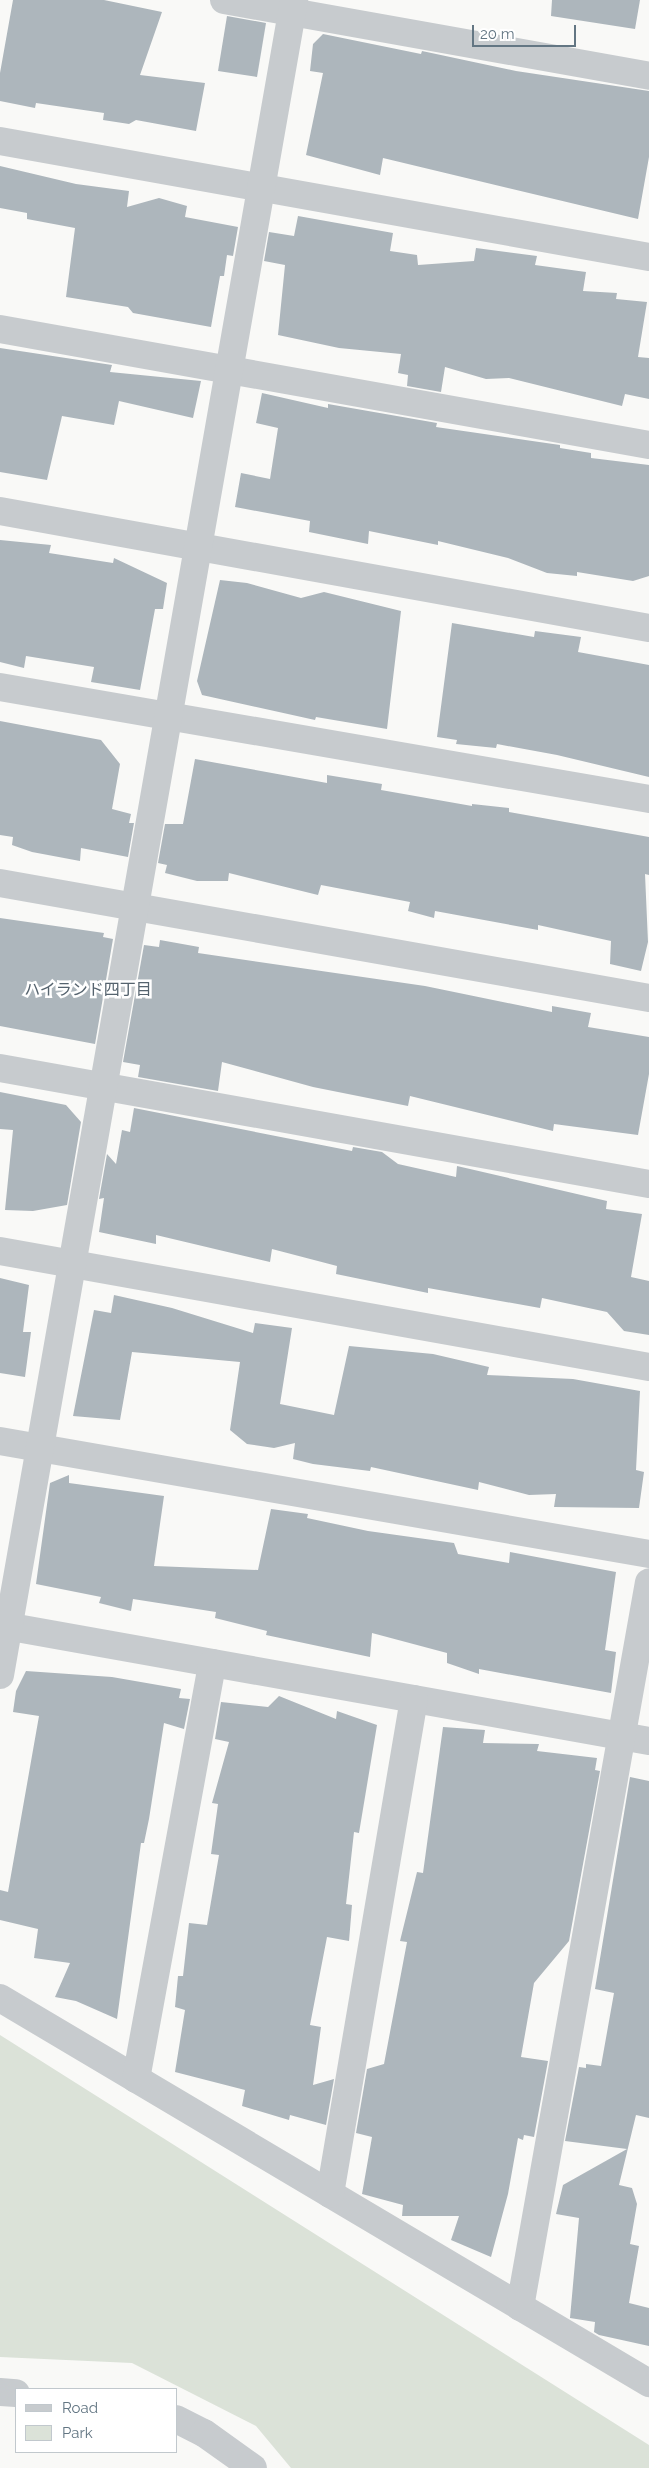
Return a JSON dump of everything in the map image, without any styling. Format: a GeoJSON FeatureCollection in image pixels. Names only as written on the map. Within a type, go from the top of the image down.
{"type":"FeatureCollection","features":[{"type":"Feature","properties":{"kind":"street"},"geometry":{"type":"LineString","coordinates":[[224,0],[293,6],[649,76]]}},
{"type":"Feature","properties":{"kind":"street"},"geometry":{"type":"LineString","coordinates":[[0,1675],[4,1626],[40,1448],[293,6]]}},
{"type":"Feature","properties":{"kind":"street"},"geometry":{"type":"LineString","coordinates":[[0,141],[649,257]]}},
{"type":"Feature","properties":{"kind":"street"},"geometry":{"type":"LineString","coordinates":[[0,329],[649,445]]}},
{"type":"Feature","properties":{"kind":"street"},"geometry":{"type":"LineString","coordinates":[[0,512],[649,628]]}},
{"type":"Feature","properties":{"kind":"street"},"geometry":{"type":"LineString","coordinates":[[0,687],[649,799]]}},
{"type":"Feature","properties":{"kind":"street"},"geometry":{"type":"LineString","coordinates":[[0,882],[649,998]]}},
{"type":"Feature","properties":{"kind":"street"},"geometry":{"type":"LineString","coordinates":[[0,1068],[649,1184]]}},
{"type":"Feature","properties":{"kind":"street"},"geometry":{"type":"LineString","coordinates":[[0,1251],[649,1367]]}},
{"type":"Feature","properties":{"kind":"street"},"geometry":{"type":"LineString","coordinates":[[0,1441],[649,1554]]}},
{"type":"Feature","properties":{"kind":"street"},"geometry":{"type":"LineString","coordinates":[[520,2308],[649,1582]]}},
{"type":"Feature","properties":{"kind":"street"},"geometry":{"type":"LineString","coordinates":[[4,1626],[649,1741]]}},
{"type":"Feature","properties":{"kind":"street"},"geometry":{"type":"LineString","coordinates":[[136,2078],[212,1663]]}},
{"type":"Feature","properties":{"kind":"street"},"geometry":{"type":"LineString","coordinates":[[330,2194],[414,1699]]}},
{"type":"Feature","properties":{"kind":"street"},"geometry":{"type":"LineString","coordinates":[[0,1998],[649,2383]]}},
{"type":"Feature","properties":{"kind":"street"},"geometry":{"type":"LineString","coordinates":[[0,2392],[15,2393]]}},
{"type":"Feature","properties":{"kind":"street"},"geometry":{"type":"LineString","coordinates":[[178,2420],[204,2433],[253,2468]]}},
{"type":"Feature","properties":{"kind":"green space"},"geometry":{"type":"Polygon","coordinates":[[[0,2035],[649,2445],[649,2468],[291,2468],[256,2426],[132,2363],[0,2357],[0,2035]]]}},
{"type":"Feature","properties":{"kind":"building"},"geometry":{"type":"Polygon","coordinates":[[[13,0],[104,0],[162,12],[140,75],[205,83],[196,131],[136,120],[129,124],[103,120],[104,113],[36,103],[35,108],[0,101],[0,73],[13,0]]]}},
{"type":"Feature","properties":{"kind":"building"},"geometry":{"type":"Polygon","coordinates":[[[552,0],[640,0],[635,29],[551,16],[552,0]]]}},
{"type":"Feature","properties":{"kind":"building"},"geometry":{"type":"Polygon","coordinates":[[[227,16],[266,23],[257,77],[218,71],[227,16]]]}},
{"type":"Feature","properties":{"kind":"building"},"geometry":{"type":"Polygon","coordinates":[[[323,34],[421,54],[422,51],[516,71],[649,91],[649,157],[638,219],[383,158],[380,175],[306,155],[323,73],[310,71],[313,44],[323,34]]]}},
{"type":"Feature","properties":{"kind":"building"},"geometry":{"type":"Polygon","coordinates":[[[0,166],[76,184],[129,191],[127,207],[159,198],[187,206],[185,217],[238,227],[233,256],[227,255],[224,276],[220,276],[211,327],[133,313],[128,307],[66,297],[75,228],[27,219],[27,213],[0,208],[0,166]]]}},
{"type":"Feature","properties":{"kind":"building"},"geometry":{"type":"Polygon","coordinates":[[[298,216],[393,233],[390,251],[417,255],[418,265],[474,261],[476,248],[537,256],[535,265],[586,272],[583,291],[617,293],[616,299],[647,302],[638,357],[649,358],[649,399],[625,394],[622,406],[509,378],[486,379],[445,367],[441,392],[407,386],[408,375],[398,373],[401,354],[339,348],[278,335],[285,265],[264,261],[269,232],[294,236],[298,216]]]}},
{"type":"Feature","properties":{"kind":"building"},"geometry":{"type":"Polygon","coordinates":[[[0,348],[112,365],[110,372],[201,381],[193,418],[119,401],[114,425],[62,416],[47,480],[0,472],[0,348]]]}},
{"type":"Feature","properties":{"kind":"building"},"geometry":{"type":"Polygon","coordinates":[[[262,393],[328,408],[328,404],[437,423],[436,427],[560,445],[560,448],[591,453],[591,458],[649,465],[649,576],[633,581],[577,572],[577,576],[547,573],[508,558],[438,541],[438,545],[369,531],[368,544],[309,532],[310,521],[235,507],[241,473],[270,479],[278,428],[256,423],[262,393]]]}},
{"type":"Feature","properties":{"kind":"building"},"geometry":{"type":"Polygon","coordinates":[[[0,540],[51,545],[49,553],[113,563],[114,558],[167,583],[163,609],[155,609],[140,690],[91,682],[94,667],[26,656],[24,668],[0,662],[0,540]]]}},
{"type":"Feature","properties":{"kind":"building"},"geometry":{"type":"Polygon","coordinates":[[[220,580],[247,583],[301,598],[324,592],[401,611],[387,729],[316,717],[315,720],[202,695],[197,681],[220,580]]]}},
{"type":"Feature","properties":{"kind":"building"},"geometry":{"type":"Polygon","coordinates":[[[452,623],[534,637],[535,631],[581,637],[578,652],[649,665],[649,777],[557,755],[497,744],[496,748],[456,744],[457,740],[437,737],[452,623]]]}},
{"type":"Feature","properties":{"kind":"building"},"geometry":{"type":"Polygon","coordinates":[[[0,721],[101,740],[120,764],[112,809],[131,814],[129,823],[134,823],[128,857],[81,848],[80,861],[32,852],[12,845],[13,837],[0,835],[0,721]]]}},
{"type":"Feature","properties":{"kind":"building"},"geometry":{"type":"Polygon","coordinates":[[[195,759],[327,783],[327,775],[382,784],[381,790],[472,806],[472,804],[509,808],[509,812],[649,837],[649,875],[645,874],[648,942],[641,971],[610,964],[611,941],[538,925],[538,930],[435,911],[434,918],[408,911],[410,902],[321,885],[318,895],[229,873],[228,881],[197,881],[165,873],[167,865],[158,863],[165,824],[183,824],[195,759]]]}},
{"type":"Feature","properties":{"kind":"building"},"geometry":{"type":"Polygon","coordinates":[[[0,918],[104,933],[103,937],[113,939],[95,1044],[0,1026],[0,918]]]}},
{"type":"Feature","properties":{"kind":"building"},"geometry":{"type":"Polygon","coordinates":[[[160,940],[199,947],[198,953],[425,986],[552,1012],[552,1006],[591,1013],[588,1027],[649,1037],[649,1074],[638,1135],[554,1124],[553,1131],[410,1096],[408,1106],[313,1087],[222,1062],[218,1091],[138,1077],[140,1065],[123,1062],[144,945],[159,947],[160,940]]]}},
{"type":"Feature","properties":{"kind":"building"},"geometry":{"type":"Polygon","coordinates":[[[0,1092],[66,1105],[81,1122],[67,1205],[33,1211],[5,1210],[13,1130],[0,1129],[0,1092]]]}},
{"type":"Feature","properties":{"kind":"building"},"geometry":{"type":"Polygon","coordinates":[[[134,1108],[352,1151],[353,1147],[382,1152],[398,1164],[456,1177],[457,1166],[607,1201],[606,1209],[642,1214],[631,1277],[649,1281],[649,1335],[624,1331],[607,1312],[542,1298],[540,1308],[428,1288],[428,1293],[336,1274],[337,1266],[272,1249],[270,1262],[156,1235],[156,1244],[99,1232],[104,1198],[99,1199],[107,1154],[116,1164],[122,1130],[130,1132],[134,1108]]]}},
{"type":"Feature","properties":{"kind":"building"},"geometry":{"type":"Polygon","coordinates":[[[0,1278],[29,1285],[23,1332],[31,1332],[25,1377],[0,1373],[0,1278]]]}},
{"type":"Feature","properties":{"kind":"building"},"geometry":{"type":"Polygon","coordinates":[[[114,1295],[172,1308],[253,1333],[255,1323],[292,1328],[280,1404],[334,1415],[349,1346],[433,1354],[489,1367],[487,1375],[573,1379],[640,1391],[636,1470],[644,1472],[639,1508],[554,1507],[556,1494],[529,1495],[479,1482],[478,1490],[371,1467],[370,1471],[313,1464],[293,1459],[295,1443],[274,1448],[247,1444],[230,1430],[240,1362],[132,1352],[120,1420],[73,1416],[94,1310],[111,1313],[114,1295]]]}},
{"type":"Feature","properties":{"kind":"building"},"geometry":{"type":"Polygon","coordinates":[[[69,1475],[69,1483],[164,1496],[154,1566],[258,1570],[271,1509],[308,1514],[307,1518],[368,1531],[454,1543],[458,1554],[509,1563],[510,1552],[616,1572],[605,1650],[616,1652],[611,1693],[479,1669],[479,1674],[447,1663],[447,1653],[372,1633],[370,1657],[266,1635],[267,1631],[215,1618],[216,1612],[133,1599],[131,1611],[99,1603],[101,1597],[36,1584],[50,1483],[69,1475]]]}},
{"type":"Feature","properties":{"kind":"building"},"geometry":{"type":"Polygon","coordinates":[[[26,1671],[112,1677],[181,1689],[179,1698],[190,1699],[184,1729],[164,1723],[149,1819],[144,1843],[141,1843],[117,2019],[76,2001],[55,1997],[70,1963],[34,1958],[38,1929],[0,1920],[0,1890],[8,1892],[39,1716],[13,1712],[16,1691],[26,1671]]]}},
{"type":"Feature","properties":{"kind":"building"},"geometry":{"type":"Polygon","coordinates":[[[279,1696],[336,1719],[337,1711],[377,1725],[359,1833],[354,1832],[346,1904],[352,1905],[349,1941],[327,1937],[310,2025],[321,2027],[313,2085],[334,2079],[326,2125],[290,2115],[289,2120],[242,2106],[245,2090],[175,2072],[185,2010],[175,2007],[178,1976],[183,1976],[189,1923],[207,1925],[219,1855],[211,1854],[218,1804],[212,1803],[229,1742],[215,1739],[221,1702],[268,1707],[279,1696]]]}},
{"type":"Feature","properties":{"kind":"building"},"geometry":{"type":"Polygon","coordinates":[[[443,1727],[485,1730],[483,1743],[539,1744],[537,1751],[597,1758],[595,1770],[600,1771],[569,1941],[534,1983],[521,2057],[548,2061],[534,2137],[524,2135],[523,2140],[518,2138],[508,2194],[491,2257],[451,2240],[459,2216],[402,2216],[403,2205],[362,2194],[372,2137],[356,2133],[367,2069],[384,2064],[407,1942],[400,1941],[417,1872],[423,1873],[443,1727]]]}},
{"type":"Feature","properties":{"kind":"building"},"geometry":{"type":"Polygon","coordinates":[[[630,1777],[649,1781],[649,2118],[636,2115],[619,2185],[632,2188],[637,2204],[630,2244],[639,2246],[629,2303],[649,2308],[649,2346],[599,2335],[594,2332],[595,2322],[570,2318],[579,2218],[556,2214],[563,2185],[627,2149],[565,2141],[579,2067],[586,2068],[586,2064],[601,2066],[614,1993],[595,1989],[630,1777]]]}},
{"type":"Feature","properties":{"kind":"district","name":"ハイランド四丁目"},"geometry":{"type":"Point","coordinates":[88,990]}}]}
